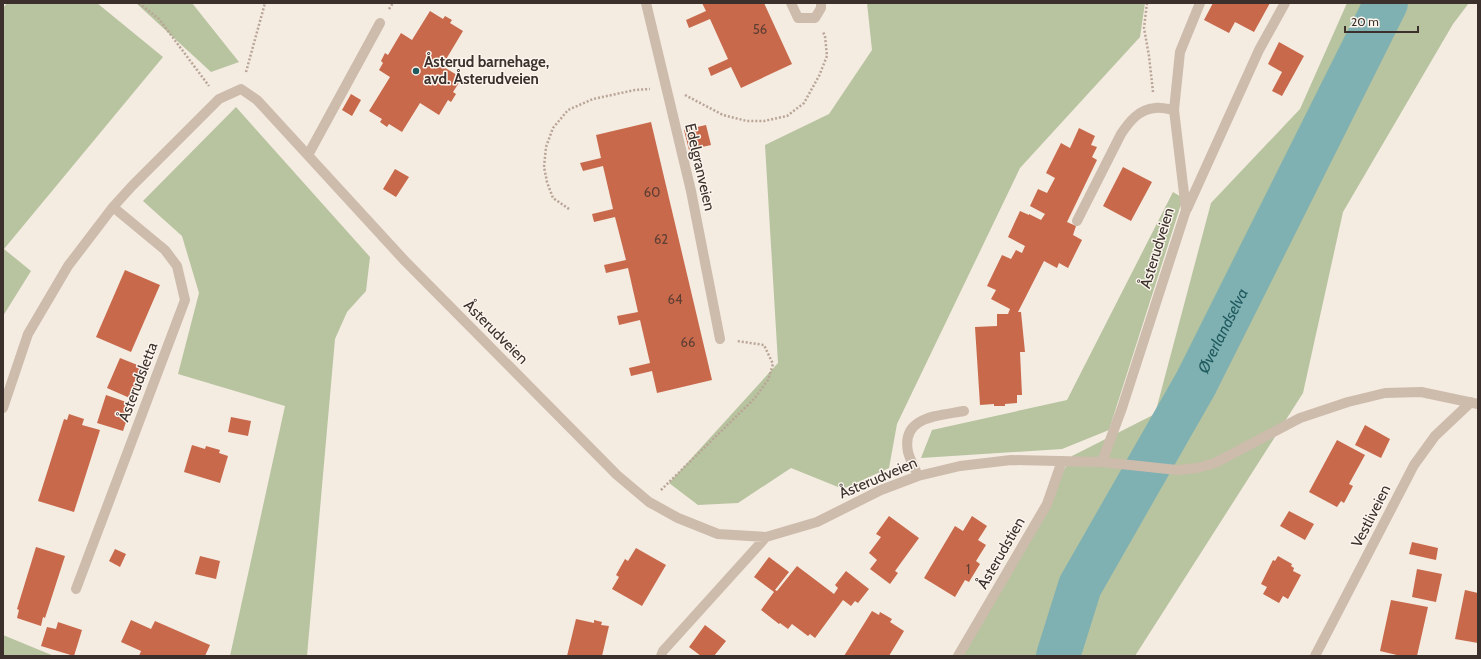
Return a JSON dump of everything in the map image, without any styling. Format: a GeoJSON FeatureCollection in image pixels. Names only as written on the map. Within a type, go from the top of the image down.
{"type":"FeatureCollection","features":[{"type":"Feature","properties":{"kind":"street","name":"Edelgranveien"},"geometry":{"type":"LineString","coordinates":[[646,3],[691,191],[720,339]]}},
{"type":"Feature","properties":{"kind":"street"},"geometry":{"type":"LineString","coordinates":[[791,3],[798,18],[814,18],[821,8],[821,3]]}},
{"type":"Feature","properties":{"kind":"street","name":"Åsterudveien"},"geometry":{"type":"LineString","coordinates":[[1102,462],[1122,408],[1186,210],[1174,110],[1180,52],[1200,3]]}},
{"type":"Feature","properties":{"kind":"street"},"geometry":{"type":"LineString","coordinates":[[1186,210],[1259,50],[1285,3]]}},
{"type":"Feature","properties":{"kind":"street"},"geometry":{"type":"LineString","coordinates":[[308,155],[380,23]]}},
{"type":"Feature","properties":{"kind":"street"},"geometry":{"type":"LineString","coordinates":[[3,408],[28,334],[68,266],[113,207],[132,186],[219,99],[241,89]]}},
{"type":"Feature","properties":{"kind":"street","name":"Åsterudveien"},"geometry":{"type":"LineString","coordinates":[[241,89],[258,100],[405,261],[617,475],[649,502],[678,518],[718,534],[766,537],[817,522],[881,490],[918,476],[960,466],[1011,460],[1102,462],[1177,470],[1198,468],[1215,463],[1300,418],[1348,402],[1384,393],[1421,392],[1474,403]]}},
{"type":"Feature","properties":{"kind":"street"},"geometry":{"type":"LineString","coordinates":[[1077,221],[1129,121],[1144,110],[1155,108],[1174,110]]}},
{"type":"Feature","properties":{"kind":"street","name":"Åsterudsletta"},"geometry":{"type":"LineString","coordinates":[[76,589],[185,300],[177,266],[166,250],[113,207]]}},
{"type":"Feature","properties":{"kind":"street","name":"Vestliveien"},"geometry":{"type":"LineString","coordinates":[[1314,656],[1414,465],[1435,436],[1474,403]]}},
{"type":"Feature","properties":{"kind":"street"},"geometry":{"type":"LineString","coordinates":[[918,476],[908,454],[907,439],[911,430],[919,421],[964,411]]}},
{"type":"Feature","properties":{"kind":"street","name":"Åsterudstien"},"geometry":{"type":"LineString","coordinates":[[958,656],[1047,504],[1062,461]]}},
{"type":"Feature","properties":{"kind":"street"},"geometry":{"type":"LineString","coordinates":[[661,656],[766,537]]}},
{"type":"Feature","properties":{"kind":"path"},"geometry":{"type":"LineString","coordinates":[[138,3],[159,19],[219,99]]}},
{"type":"Feature","properties":{"kind":"path"},"geometry":{"type":"LineString","coordinates":[[241,89],[265,3]]}},
{"type":"Feature","properties":{"kind":"path"},"geometry":{"type":"LineString","coordinates":[[1147,3],[1144,28],[1155,108]]}},
{"type":"Feature","properties":{"kind":"path"},"geometry":{"type":"LineString","coordinates":[[649,502],[754,399],[768,380],[773,364],[764,345],[720,339]]}},
{"type":"Feature","properties":{"kind":"green space"},"geometry":{"type":"Polygon","coordinates":[[[7,3],[97,3],[163,57],[4,249],[31,271],[3,316],[3,8],[7,3]]]}},
{"type":"Feature","properties":{"kind":"green space"},"geometry":{"type":"Polygon","coordinates":[[[136,3],[192,3],[239,62],[211,72],[136,3]]]}},
{"type":"Feature","properties":{"kind":"green space"},"geometry":{"type":"Polygon","coordinates":[[[867,3],[1145,3],[1140,37],[1020,168],[897,424],[889,468],[843,489],[791,468],[738,503],[698,505],[669,483],[778,363],[765,145],[829,114],[872,50],[867,3]]]}},
{"type":"Feature","properties":{"kind":"green space"},"geometry":{"type":"Polygon","coordinates":[[[1347,3],[1469,3],[1453,24],[1343,212],[1303,393],[1135,656],[956,656],[1072,456],[1155,414],[1211,203],[1300,109],[1347,3]]]}},
{"type":"Feature","properties":{"kind":"green space"},"geometry":{"type":"Polygon","coordinates":[[[236,107],[370,257],[366,291],[347,312],[335,339],[307,656],[230,656],[285,406],[178,374],[199,293],[182,236],[143,201],[236,107]]]}},
{"type":"Feature","properties":{"kind":"green space"},"geometry":{"type":"Polygon","coordinates":[[[1173,192],[1183,198],[1109,430],[1062,449],[921,458],[932,430],[1067,400],[1173,192]]]}},
{"type":"Feature","properties":{"kind":"green space"},"geometry":{"type":"Polygon","coordinates":[[[3,635],[54,656],[3,656],[3,635]]]}},
{"type":"Feature","properties":{"kind":"building"},"geometry":{"type":"Polygon","coordinates":[[[702,3],[764,3],[792,64],[741,88],[731,67],[711,76],[708,68],[728,59],[710,19],[689,28],[686,20],[706,11],[702,3]]]}},
{"type":"Feature","properties":{"kind":"building"},"geometry":{"type":"Polygon","coordinates":[[[1213,3],[1270,3],[1254,32],[1235,22],[1229,33],[1204,20],[1213,3]]]}},
{"type":"Feature","properties":{"kind":"building"},"geometry":{"type":"Polygon","coordinates":[[[430,11],[443,19],[445,16],[452,20],[450,23],[463,31],[442,66],[462,78],[453,92],[456,94],[451,102],[448,100],[439,115],[420,103],[402,132],[389,124],[387,127],[380,122],[382,119],[369,111],[390,77],[379,70],[383,63],[381,61],[385,53],[388,55],[401,33],[412,40],[430,11]]]}},
{"type":"Feature","properties":{"kind":"building"},"geometry":{"type":"Polygon","coordinates":[[[1279,42],[1304,56],[1282,96],[1272,91],[1282,72],[1268,64],[1279,42]]]}},
{"type":"Feature","properties":{"kind":"building"},"geometry":{"type":"Polygon","coordinates":[[[351,94],[361,100],[352,116],[342,110],[351,94]]]}},
{"type":"Feature","properties":{"kind":"building"},"geometry":{"type":"Polygon","coordinates":[[[651,122],[712,380],[657,393],[652,371],[631,376],[629,368],[650,363],[640,320],[619,325],[617,316],[638,312],[628,268],[606,273],[604,265],[626,260],[615,217],[594,222],[592,214],[613,209],[603,166],[583,171],[580,163],[601,158],[596,135],[651,122]]]}},
{"type":"Feature","properties":{"kind":"building"},"geometry":{"type":"Polygon","coordinates":[[[706,125],[711,145],[689,150],[684,130],[706,125]]]}},
{"type":"Feature","properties":{"kind":"building"},"geometry":{"type":"Polygon","coordinates":[[[1079,128],[1095,136],[1091,145],[1097,147],[1092,157],[1097,160],[1067,222],[1076,226],[1073,235],[1082,240],[1068,268],[1059,263],[1057,268],[1044,261],[1018,312],[1021,312],[1025,352],[1020,352],[1022,395],[1017,395],[1017,403],[1005,404],[1005,406],[994,406],[994,404],[980,405],[975,327],[997,326],[997,314],[1008,314],[1010,309],[991,299],[996,290],[987,286],[1002,255],[1011,259],[1016,250],[1022,253],[1025,246],[1008,237],[1020,211],[1041,220],[1045,214],[1030,206],[1038,189],[1047,193],[1055,178],[1046,173],[1061,143],[1070,148],[1079,128]]]}},
{"type":"Feature","properties":{"kind":"building"},"geometry":{"type":"Polygon","coordinates":[[[1123,167],[1152,182],[1131,221],[1103,206],[1123,167]]]}},
{"type":"Feature","properties":{"kind":"building"},"geometry":{"type":"Polygon","coordinates":[[[395,169],[409,177],[396,197],[383,189],[395,169]]]}},
{"type":"Feature","properties":{"kind":"building"},"geometry":{"type":"Polygon","coordinates":[[[125,270],[160,285],[131,352],[96,337],[125,270]]]}},
{"type":"Feature","properties":{"kind":"building"},"geometry":{"type":"Polygon","coordinates":[[[120,358],[145,368],[132,399],[107,388],[120,358]]]}},
{"type":"Feature","properties":{"kind":"building"},"geometry":{"type":"Polygon","coordinates":[[[106,395],[132,404],[123,431],[97,423],[106,395]]]}},
{"type":"Feature","properties":{"kind":"building"},"geometry":{"type":"Polygon","coordinates":[[[69,414],[84,419],[82,425],[100,430],[74,512],[38,501],[64,419],[67,420],[69,414]]]}},
{"type":"Feature","properties":{"kind":"building"},"geometry":{"type":"Polygon","coordinates":[[[231,417],[251,421],[248,436],[228,432],[231,417]]]}},
{"type":"Feature","properties":{"kind":"building"},"geometry":{"type":"Polygon","coordinates":[[[1365,425],[1390,439],[1381,458],[1355,445],[1365,425]]]}},
{"type":"Feature","properties":{"kind":"building"},"geometry":{"type":"Polygon","coordinates":[[[1337,440],[1365,455],[1349,484],[1353,486],[1344,503],[1341,501],[1337,507],[1309,492],[1337,440]]]}},
{"type":"Feature","properties":{"kind":"building"},"geometry":{"type":"Polygon","coordinates":[[[192,445],[205,449],[206,446],[220,450],[219,453],[228,456],[220,483],[184,472],[192,445]]]}},
{"type":"Feature","properties":{"kind":"building"},"geometry":{"type":"Polygon","coordinates":[[[1289,511],[1314,524],[1305,540],[1280,526],[1289,511]]]}},
{"type":"Feature","properties":{"kind":"building"},"geometry":{"type":"Polygon","coordinates":[[[889,516],[919,538],[895,571],[898,573],[890,584],[870,569],[877,560],[869,553],[881,537],[876,534],[889,516]]]}},
{"type":"Feature","properties":{"kind":"building"},"geometry":{"type":"Polygon","coordinates":[[[972,516],[987,526],[978,540],[986,545],[976,561],[980,564],[969,582],[965,580],[955,597],[924,578],[955,526],[963,531],[972,516]]]}},
{"type":"Feature","properties":{"kind":"building"},"geometry":{"type":"Polygon","coordinates":[[[1412,542],[1438,548],[1436,560],[1409,554],[1412,542]]]}},
{"type":"Feature","properties":{"kind":"building"},"geometry":{"type":"Polygon","coordinates":[[[36,547],[65,556],[41,626],[17,618],[19,610],[17,609],[36,547]]]}},
{"type":"Feature","properties":{"kind":"building"},"geometry":{"type":"Polygon","coordinates":[[[636,548],[666,565],[642,606],[612,589],[619,577],[616,575],[625,559],[628,561],[636,548]]]}},
{"type":"Feature","properties":{"kind":"building"},"geometry":{"type":"Polygon","coordinates":[[[115,549],[126,554],[120,567],[109,561],[115,549]]]}},
{"type":"Feature","properties":{"kind":"building"},"geometry":{"type":"Polygon","coordinates":[[[200,556],[220,561],[216,579],[195,574],[200,556]]]}},
{"type":"Feature","properties":{"kind":"building"},"geometry":{"type":"Polygon","coordinates":[[[1278,556],[1292,564],[1291,566],[1294,568],[1293,571],[1301,575],[1288,599],[1283,596],[1279,603],[1263,594],[1267,587],[1261,584],[1273,560],[1275,561],[1278,556]]]}},
{"type":"Feature","properties":{"kind":"building"},"geometry":{"type":"Polygon","coordinates":[[[769,557],[789,572],[775,590],[777,591],[797,566],[834,594],[838,588],[835,585],[846,571],[869,589],[858,603],[855,601],[851,606],[843,600],[815,638],[810,634],[808,636],[792,624],[788,629],[761,610],[774,592],[754,577],[769,557]]]}},
{"type":"Feature","properties":{"kind":"building"},"geometry":{"type":"Polygon","coordinates":[[[1417,569],[1442,574],[1436,602],[1412,597],[1417,569]]]}},
{"type":"Feature","properties":{"kind":"building"},"geometry":{"type":"Polygon","coordinates":[[[1465,590],[1478,593],[1478,643],[1455,639],[1465,590]]]}},
{"type":"Feature","properties":{"kind":"building"},"geometry":{"type":"Polygon","coordinates":[[[1391,600],[1428,607],[1417,656],[1401,656],[1380,651],[1391,600]]]}},
{"type":"Feature","properties":{"kind":"building"},"geometry":{"type":"Polygon","coordinates":[[[872,611],[879,615],[880,612],[892,619],[890,622],[904,631],[889,656],[844,656],[872,611]]]}},
{"type":"Feature","properties":{"kind":"building"},"geometry":{"type":"Polygon","coordinates":[[[576,619],[594,623],[594,620],[602,622],[601,625],[609,626],[602,656],[567,656],[576,619]]]}},
{"type":"Feature","properties":{"kind":"building"},"geometry":{"type":"Polygon","coordinates":[[[131,620],[151,629],[155,621],[210,645],[205,656],[139,656],[141,651],[121,642],[131,620]]]}},
{"type":"Feature","properties":{"kind":"building"},"geometry":{"type":"Polygon","coordinates":[[[58,622],[82,630],[74,656],[41,646],[47,627],[56,629],[58,622]]]}},
{"type":"Feature","properties":{"kind":"building"},"geometry":{"type":"Polygon","coordinates":[[[705,625],[726,641],[714,656],[701,656],[689,647],[705,625]]]}},
{"type":"Feature","properties":{"kind":"waterway","name":"Øverlandselva"},"geometry":{"type":"LineString","coordinates":[[1058,656],[1080,586],[1196,383],[1386,3]]}},
{"type":"Feature","properties":{"kind":"place","name":"Åsterud barnehage, avd. Åsterudveien"},"geometry":{"type":"Point","coordinates":[416,71]}}]}
